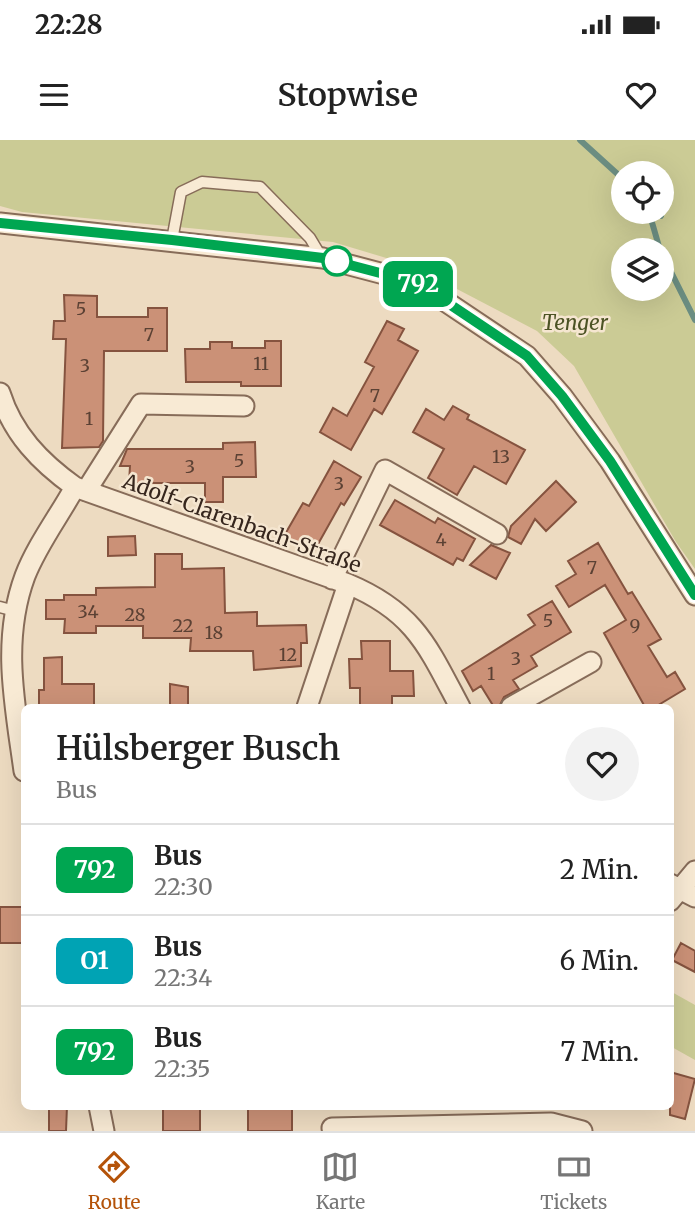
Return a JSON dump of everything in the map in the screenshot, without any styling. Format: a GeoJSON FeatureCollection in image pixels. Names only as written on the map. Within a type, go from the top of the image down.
{"type":"FeatureCollection","features":[{"type":"Feature","properties":{"kind":"street"},"geometry":{"type":"LineString","coordinates":[[0,223],[323,258],[418,283],[527,356],[562,396],[610,461],[695,595]]}},
{"type":"Feature","properties":{"kind":"street","name":"Adolf-Clarenbach-Straße"},"geometry":{"type":"LineString","coordinates":[[0,393],[8,416],[23,439],[48,467],[80,489],[340,581],[376,596],[396,609],[423,639],[458,704]]}},
{"type":"Feature","properties":{"kind":"street"},"geometry":{"type":"LineString","coordinates":[[21,749],[10,667],[7,609],[80,489],[141,404],[244,406]]}},
{"type":"Feature","properties":{"kind":"street"},"geometry":{"type":"LineString","coordinates":[[308,704],[340,581],[385,470],[496,534]]}},
{"type":"Feature","properties":{"kind":"street"},"geometry":{"type":"LineString","coordinates":[[516,704],[591,662]]}},
{"type":"Feature","properties":{"kind":"street"},"geometry":{"type":"LineString","coordinates":[[679,893],[695,871]]}},
{"type":"Feature","properties":{"kind":"street"},"geometry":{"type":"LineString","coordinates":[[100,1110],[104,1131]]}},
{"type":"Feature","properties":{"kind":"street"},"geometry":{"type":"LineString","coordinates":[[332,1128],[553,1120],[582,1131]]}},
{"type":"Feature","properties":{"kind":"lane"},"geometry":{"type":"LineString","coordinates":[[172,240],[181,192],[202,181],[260,187],[310,238],[323,258]]}},
{"type":"Feature","properties":{"kind":"green space","name":"Tenger"},"geometry":{"type":"Polygon","coordinates":[[[0,140],[695,140],[695,569],[676,542],[574,366],[537,331],[413,266],[333,242],[22,212],[0,206],[0,140]]]}},
{"type":"Feature","properties":{"kind":"green space"},"geometry":{"type":"Polygon","coordinates":[[[674,993],[695,1005],[695,1060],[674,1048],[674,993]]]}},
{"type":"Feature","properties":{"kind":"building"},"geometry":{"type":"Polygon","coordinates":[[[64,295],[97,296],[97,317],[148,317],[148,308],[167,308],[167,351],[104,351],[103,441],[99,447],[62,448],[66,339],[53,339],[54,321],[65,321],[64,295]]]}},
{"type":"Feature","properties":{"kind":"building"},"geometry":{"type":"Polygon","coordinates":[[[387,321],[404,329],[398,340],[418,351],[382,414],[374,409],[351,450],[320,432],[333,408],[347,416],[374,367],[365,362],[387,321]]]}},
{"type":"Feature","properties":{"kind":"building"},"geometry":{"type":"Polygon","coordinates":[[[265,341],[281,341],[281,386],[241,386],[241,382],[186,382],[185,349],[210,349],[210,342],[232,342],[232,348],[265,348],[265,341]]]}},
{"type":"Feature","properties":{"kind":"building"},"geometry":{"type":"Polygon","coordinates":[[[453,406],[469,415],[467,419],[525,450],[506,484],[474,466],[457,495],[428,478],[444,449],[413,432],[426,409],[444,420],[453,406]]]}},
{"type":"Feature","properties":{"kind":"building"},"geometry":{"type":"Polygon","coordinates":[[[255,442],[256,477],[223,477],[223,502],[205,502],[205,483],[129,483],[130,466],[120,466],[127,449],[223,449],[223,443],[255,442]]]}},
{"type":"Feature","properties":{"kind":"building"},"geometry":{"type":"Polygon","coordinates":[[[334,461],[361,477],[344,505],[341,503],[313,553],[284,536],[303,503],[309,506],[334,461]]]}},
{"type":"Feature","properties":{"kind":"building"},"geometry":{"type":"Polygon","coordinates":[[[556,481],[576,502],[546,531],[535,519],[521,544],[508,537],[511,526],[556,481]]]}},
{"type":"Feature","properties":{"kind":"building"},"geometry":{"type":"Polygon","coordinates":[[[395,500],[435,523],[438,518],[475,539],[463,561],[457,558],[453,565],[380,525],[395,500]]]}},
{"type":"Feature","properties":{"kind":"building"},"geometry":{"type":"Polygon","coordinates":[[[135,536],[136,555],[108,556],[108,537],[135,536]]]}},
{"type":"Feature","properties":{"kind":"building"},"geometry":{"type":"Polygon","coordinates":[[[598,543],[628,594],[632,592],[661,639],[648,646],[667,677],[675,672],[685,689],[660,704],[643,704],[604,633],[626,620],[605,585],[569,607],[556,586],[576,574],[568,561],[598,543]]]}},
{"type":"Feature","properties":{"kind":"building"},"geometry":{"type":"Polygon","coordinates":[[[491,545],[510,553],[496,579],[470,565],[491,545]]]}},
{"type":"Feature","properties":{"kind":"building"},"geometry":{"type":"Polygon","coordinates":[[[155,554],[182,554],[182,569],[224,568],[225,613],[257,612],[257,626],[306,625],[307,643],[301,643],[301,666],[254,670],[253,651],[190,651],[191,638],[143,638],[143,626],[96,626],[96,633],[64,633],[65,619],[46,619],[46,600],[64,600],[64,595],[96,595],[96,588],[155,587],[155,554]]]}},
{"type":"Feature","properties":{"kind":"building"},"geometry":{"type":"Polygon","coordinates":[[[552,601],[571,632],[531,656],[537,666],[513,680],[519,689],[504,697],[500,704],[492,704],[481,686],[473,691],[462,671],[535,625],[528,615],[552,601]]]}},
{"type":"Feature","properties":{"kind":"building"},"geometry":{"type":"Polygon","coordinates":[[[361,641],[390,641],[390,671],[413,671],[414,696],[392,696],[392,704],[360,704],[360,688],[350,688],[349,659],[362,659],[361,641]]]}},
{"type":"Feature","properties":{"kind":"building"},"geometry":{"type":"Polygon","coordinates":[[[62,657],[62,684],[94,684],[94,704],[39,704],[39,690],[44,690],[44,658],[62,657]]]}},
{"type":"Feature","properties":{"kind":"building"},"geometry":{"type":"Polygon","coordinates":[[[170,684],[188,687],[188,704],[170,704],[170,684]]]}},
{"type":"Feature","properties":{"kind":"building"},"geometry":{"type":"Polygon","coordinates":[[[0,907],[21,907],[21,943],[0,943],[0,907]]]}},
{"type":"Feature","properties":{"kind":"building"},"geometry":{"type":"Polygon","coordinates":[[[681,943],[695,951],[695,972],[674,961],[681,943]]]}},
{"type":"Feature","properties":{"kind":"building"},"geometry":{"type":"Polygon","coordinates":[[[674,1073],[695,1079],[685,1119],[670,1115],[670,1110],[674,1110],[674,1073]]]}},
{"type":"Feature","properties":{"kind":"building"},"geometry":{"type":"Polygon","coordinates":[[[49,1110],[67,1110],[66,1131],[49,1131],[49,1110]]]}},
{"type":"Feature","properties":{"kind":"building"},"geometry":{"type":"Polygon","coordinates":[[[163,1110],[200,1110],[200,1131],[163,1131],[163,1110]]]}},
{"type":"Feature","properties":{"kind":"building"},"geometry":{"type":"Polygon","coordinates":[[[248,1110],[292,1110],[292,1131],[248,1131],[248,1110]]]}},
{"type":"Feature","properties":{"kind":"waterway"},"geometry":{"type":"LineString","coordinates":[[580,140],[611,168]]}},
{"type":"Feature","properties":{"kind":"waterway"},"geometry":{"type":"LineString","coordinates":[[652,224],[657,238]]}},
{"type":"Feature","properties":{"kind":"waterway"},"geometry":{"type":"LineString","coordinates":[[674,278],[695,320]]}},
{"type":"Feature","properties":{"kind":"bus line","name":"792"},"geometry":{"type":"LineString","coordinates":[[0,223],[323,258],[418,283],[527,356],[562,396],[610,461],[695,595]]}}]}
